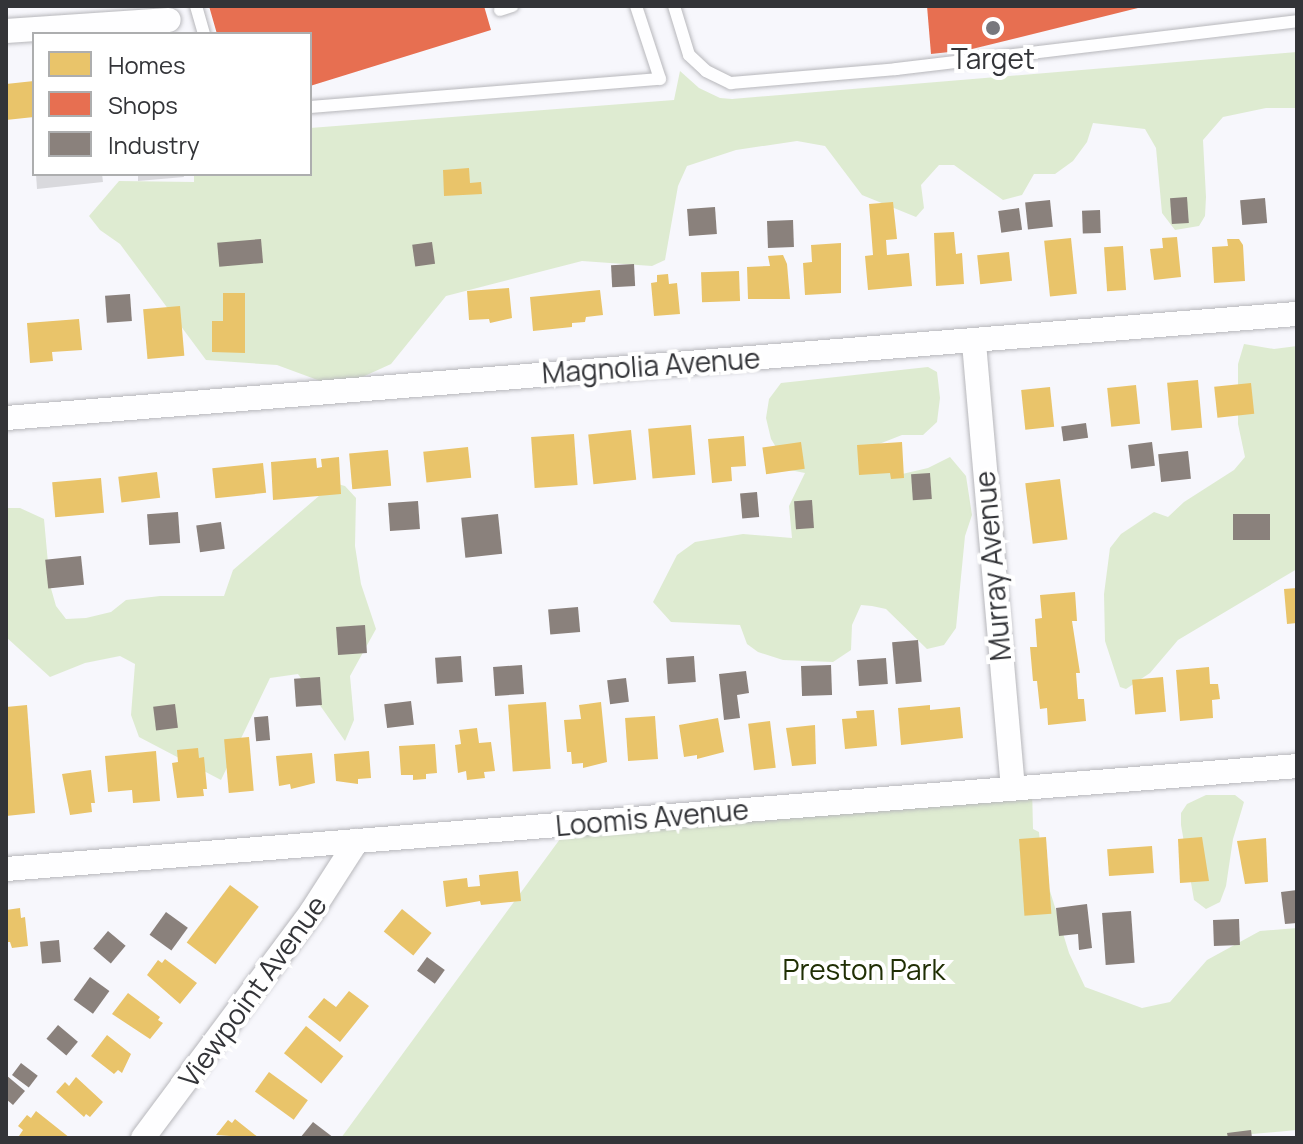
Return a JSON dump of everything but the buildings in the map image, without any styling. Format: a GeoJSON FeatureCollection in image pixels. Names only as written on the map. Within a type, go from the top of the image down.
{"type":"FeatureCollection","features":[{"type":"Feature","properties":{"kind":"street"},"geometry":{"type":"LineString","coordinates":[[20,6],[17,31],[114,15],[169,20]]}},
{"type":"Feature","properties":{"kind":"street","name":"Magnolia Avenue"},"geometry":{"type":"LineString","coordinates":[[6,418],[612,367],[974,343],[1297,314]]}},
{"type":"Feature","properties":{"kind":"street","name":"Murray Avenue"},"geometry":{"type":"LineString","coordinates":[[974,343],[1013,788]]}},
{"type":"Feature","properties":{"kind":"street","name":"Loomis Avenue"},"geometry":{"type":"LineString","coordinates":[[6,869],[1297,766]]}},
{"type":"Feature","properties":{"kind":"street","name":"Viewpoint Avenue"},"geometry":{"type":"LineString","coordinates":[[143,1138],[312,911],[357,841]]}},
{"type":"Feature","properties":{"kind":"lane"},"geometry":{"type":"LineString","coordinates":[[196,6],[203,32]]}},
{"type":"Feature","properties":{"kind":"lane"},"geometry":{"type":"LineString","coordinates":[[312,107],[660,79],[636,6]]}},
{"type":"Feature","properties":{"kind":"lane"},"geometry":{"type":"LineString","coordinates":[[674,6],[689,55],[713,76],[731,83],[911,68],[1297,21]]}},
{"type":"Feature","properties":{"kind":"green space"},"geometry":{"type":"Polygon","coordinates":[[[1297,52],[1297,108],[1266,108],[1223,117],[1203,140],[1206,197],[1205,216],[1199,226],[1175,230],[1162,213],[1156,148],[1145,129],[1093,123],[1087,142],[1073,161],[1055,174],[1034,174],[1022,195],[1003,200],[954,165],[939,165],[921,185],[924,208],[916,217],[862,195],[825,146],[797,141],[736,150],[687,166],[678,186],[665,260],[652,266],[582,261],[446,296],[391,364],[358,379],[323,382],[277,365],[206,360],[120,244],[100,230],[89,216],[119,181],[194,182],[194,176],[312,176],[312,128],[674,100],[680,71],[699,88],[720,98],[1297,52]]]}},
{"type":"Feature","properties":{"kind":"green space"},"geometry":{"type":"Polygon","coordinates":[[[1244,344],[1274,349],[1297,346],[1297,569],[1178,640],[1150,673],[1126,689],[1120,687],[1105,641],[1104,594],[1110,548],[1121,534],[1154,512],[1168,517],[1184,502],[1234,470],[1245,457],[1238,424],[1238,364],[1244,344]]]}},
{"type":"Feature","properties":{"kind":"green space"},"geometry":{"type":"Polygon","coordinates":[[[928,367],[937,372],[940,398],[937,422],[923,435],[902,435],[879,444],[898,475],[928,468],[950,457],[966,476],[972,515],[965,536],[956,628],[944,645],[927,649],[886,609],[861,605],[852,625],[851,650],[833,662],[783,660],[758,652],[747,644],[740,625],[671,622],[653,602],[677,555],[695,542],[743,534],[792,538],[789,506],[805,473],[790,470],[771,439],[766,418],[769,399],[781,383],[928,367]]]}},
{"type":"Feature","properties":{"kind":"green space"},"geometry":{"type":"Polygon","coordinates":[[[334,483],[345,486],[356,498],[355,546],[361,584],[376,629],[350,676],[354,720],[345,741],[298,674],[270,678],[221,780],[139,737],[131,715],[135,664],[120,656],[85,663],[50,677],[6,637],[6,508],[20,508],[44,519],[50,585],[56,606],[66,619],[86,618],[111,612],[126,600],[160,596],[224,596],[233,570],[334,483]]]}},
{"type":"Feature","properties":{"kind":"green space","name":"Preston Park"},"geometry":{"type":"Polygon","coordinates":[[[1032,787],[1033,829],[1039,832],[1042,865],[1069,953],[1085,987],[1142,1008],[1170,1002],[1207,960],[1260,931],[1297,928],[1297,1130],[1208,1138],[341,1138],[571,824],[1032,787]]]}},
{"type":"Feature","properties":{"kind":"green space"},"geometry":{"type":"Polygon","coordinates":[[[1206,795],[1235,795],[1244,802],[1233,839],[1226,886],[1220,902],[1206,909],[1194,900],[1181,813],[1187,804],[1206,795]]]}},
{"type":"Feature","properties":{"kind":"place","name":"Target"},"geometry":{"type":"Point","coordinates":[993,28]}}]}
